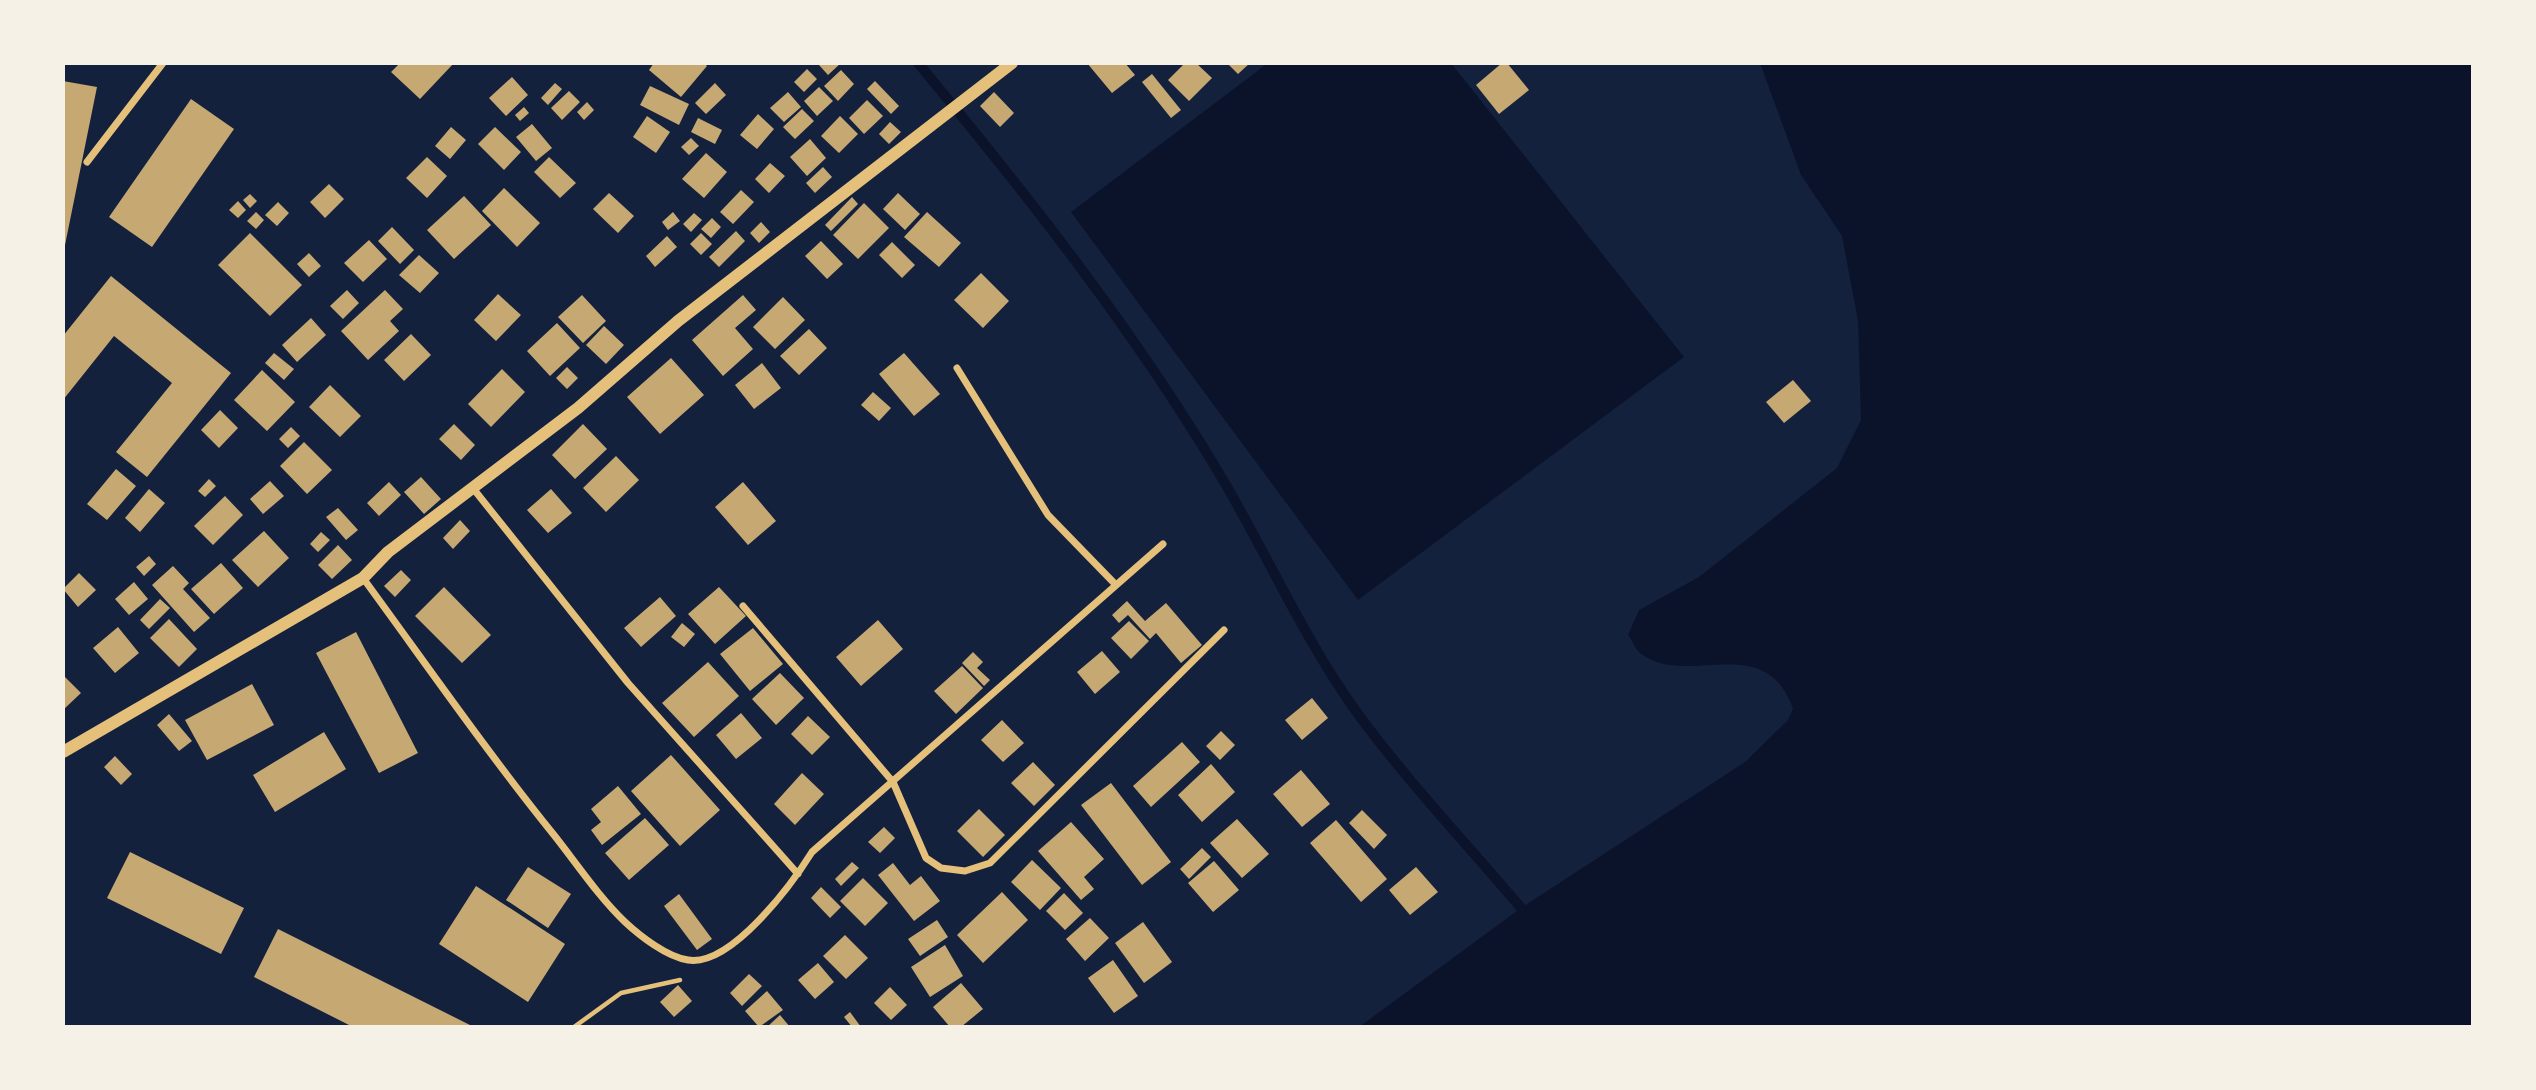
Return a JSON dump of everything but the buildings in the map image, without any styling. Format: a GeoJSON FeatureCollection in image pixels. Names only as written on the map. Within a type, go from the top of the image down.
{"type":"FeatureCollection","features":[{"type":"Feature","properties":{"kind":"street"},"geometry":{"type":"LineString","coordinates":[[87,162],[163,63]]}},
{"type":"Feature","properties":{"kind":"street"},"geometry":{"type":"LineString","coordinates":[[63,752],[363,578],[388,552],[578,408],[678,321],[928,131],[1012,63]]}},
{"type":"Feature","properties":{"kind":"street"},"geometry":{"type":"LineString","coordinates":[[957,368],[1048,515],[1116,585]]}},
{"type":"Feature","properties":{"kind":"street"},"geometry":{"type":"LineString","coordinates":[[472,487],[628,683],[798,874]]}},
{"type":"Feature","properties":{"kind":"street"},"geometry":{"type":"LineString","coordinates":[[363,578],[540,819],[626,923],[659,947],[688,961],[712,957],[752,926],[798,874],[812,852],[1163,544]]}},
{"type":"Feature","properties":{"kind":"street"},"geometry":{"type":"LineString","coordinates":[[743,606],[893,782],[926,858],[941,868],[965,871],[989,863],[1224,631]]}},
{"type":"Feature","properties":{"kind":"path"},"geometry":{"type":"LineString","coordinates":[[574,1027],[621,993],[684,979]]}},
{"type":"Feature","properties":{"kind":"water"},"geometry":{"type":"Polygon","coordinates":[[[1268,63],[1451,63],[1684,357],[1358,600],[1071,212],[1268,63]]]}},
{"type":"Feature","properties":{"kind":"water"},"geometry":{"type":"Polygon","coordinates":[[[1760,63],[2473,63],[2473,1027],[1359,1027],[1521,908],[1745,762],[1788,720],[1793,709],[1780,685],[1764,671],[1744,665],[1679,666],[1659,663],[1640,653],[1628,635],[1639,610],[1699,577],[1837,468],[1861,420],[1858,321],[1842,236],[1801,175],[1760,63]]]}},
{"type":"Feature","properties":{"kind":"waterway"},"geometry":{"type":"LineString","coordinates":[[918,63],[1001,164],[1081,268],[1156,375],[1226,485],[1305,630],[1358,714],[1417,788],[1521,908]]}}]}
